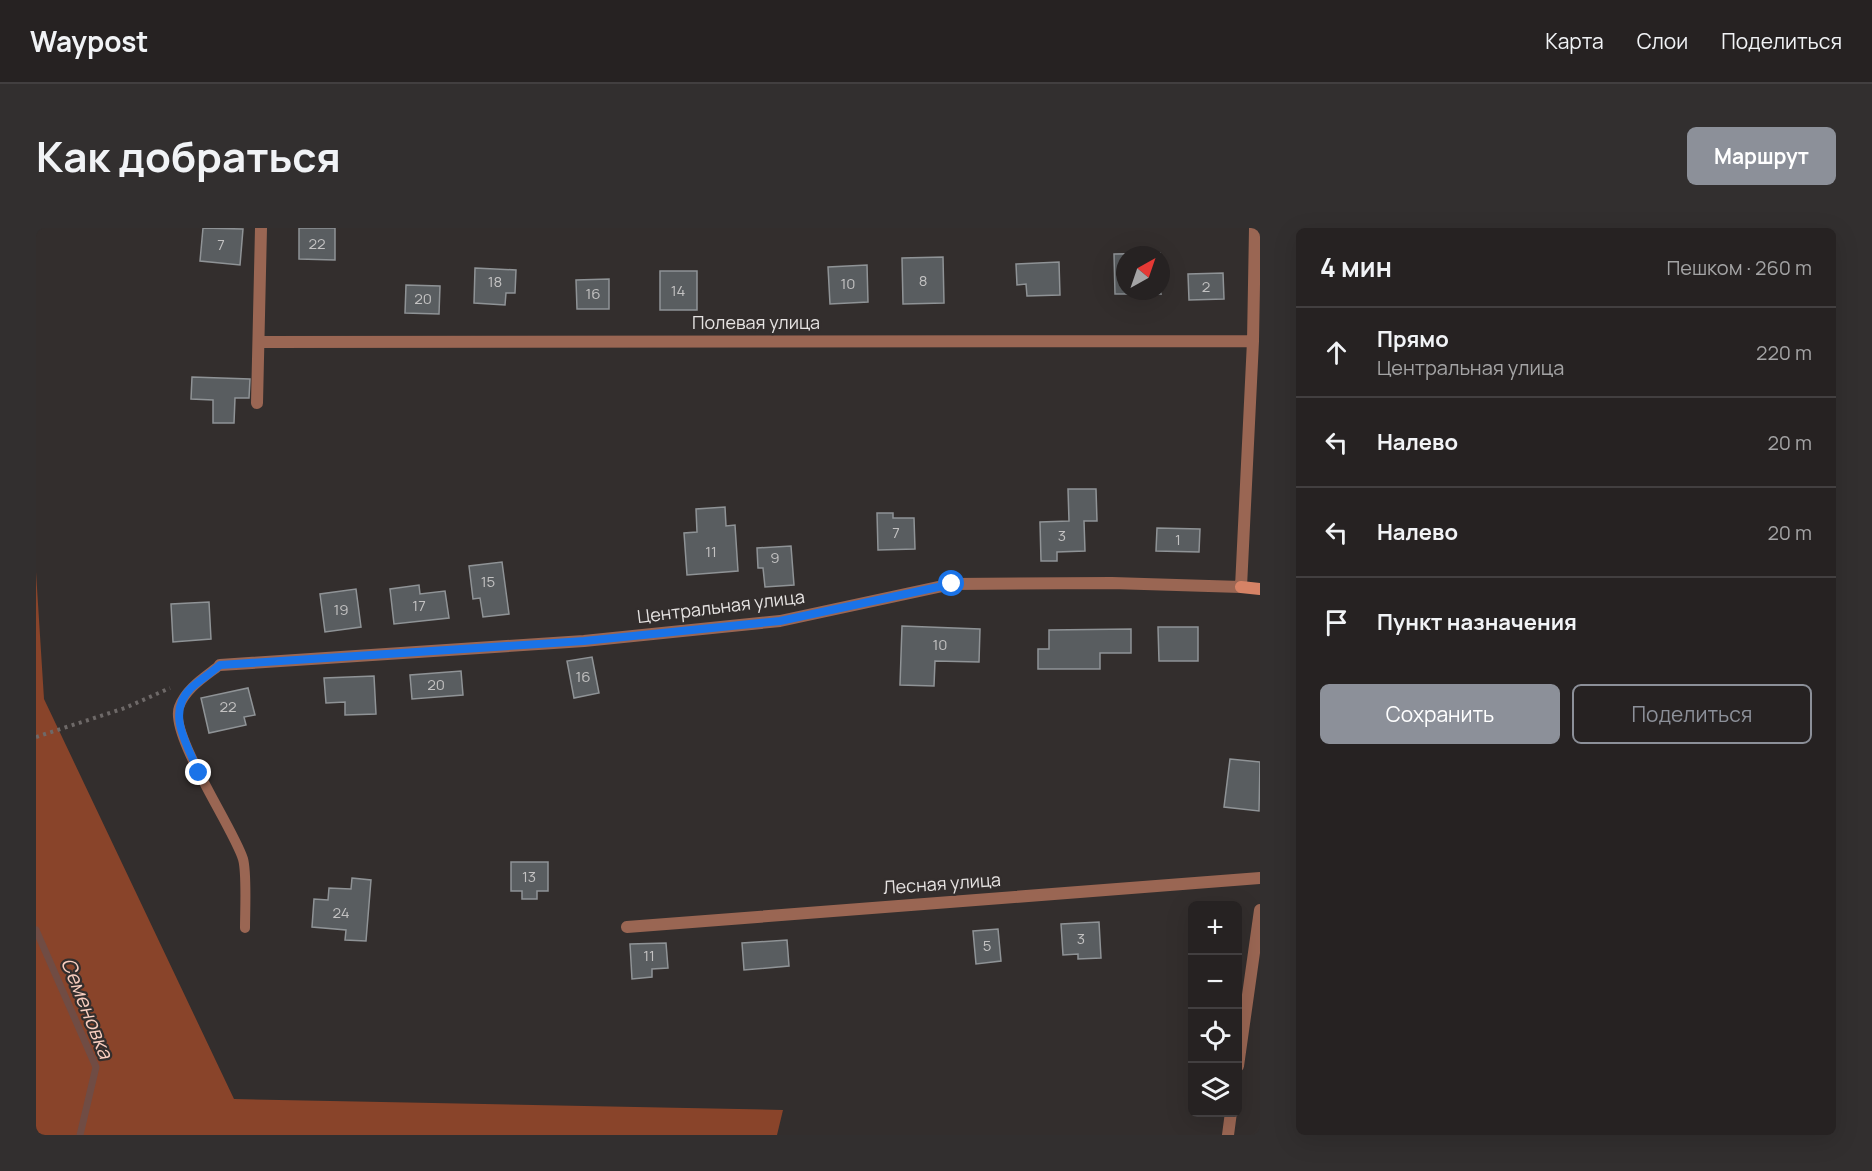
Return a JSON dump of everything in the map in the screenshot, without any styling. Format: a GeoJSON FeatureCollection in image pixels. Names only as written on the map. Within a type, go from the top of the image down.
{"type":"FeatureCollection","features":[{"type":"Feature","properties":{"kind":"street"},"geometry":{"type":"LineString","coordinates":[[257,403],[261,228]]}},
{"type":"Feature","properties":{"kind":"street"},"geometry":{"type":"LineString","coordinates":[[1241,587],[1253,341],[1255,228]]}},
{"type":"Feature","properties":{"kind":"street","name":"Полевая улица"},"geometry":{"type":"LineString","coordinates":[[259,342],[1253,341]]}},
{"type":"Feature","properties":{"kind":"street","name":"Центральная улица"},"geometry":{"type":"LineString","coordinates":[[220,665],[584,641],[780,621],[952,584],[1112,583],[1241,587],[1260,590]]}},
{"type":"Feature","properties":{"kind":"street","name":"Лесная улица"},"geometry":{"type":"LineString","coordinates":[[627,927],[1260,878]]}},
{"type":"Feature","properties":{"kind":"street"},"geometry":{"type":"LineString","coordinates":[[1238,1063],[1260,910]]}},
{"type":"Feature","properties":{"kind":"street"},"geometry":{"type":"LineString","coordinates":[[1227,1135],[1230,1117]]}},
{"type":"Feature","properties":{"kind":"lane"},"geometry":{"type":"LineString","coordinates":[[220,665],[189,689],[177,709],[180,728],[199,773],[243,859],[245,928]]}},
{"type":"Feature","properties":{"kind":"path"},"geometry":{"type":"LineString","coordinates":[[36,736],[125,708],[178,684]]}},
{"type":"Feature","properties":{"kind":"shaded area"},"geometry":{"type":"Polygon","coordinates":[[[36,572],[44,699],[234,1099],[783,1110],[777,1135],[36,1135],[36,572]]]}},
{"type":"Feature","properties":{"kind":"building"},"geometry":{"type":"Polygon","coordinates":[[[203,228],[243,229],[240,265],[200,261],[203,228]]]}},
{"type":"Feature","properties":{"kind":"building"},"geometry":{"type":"Polygon","coordinates":[[[299,228],[335,228],[335,260],[299,259],[299,228]]]}},
{"type":"Feature","properties":{"kind":"building"},"geometry":{"type":"Polygon","coordinates":[[[1114,254],[1116,254],[1116,294],[1115,294],[1114,254]]]}},
{"type":"Feature","properties":{"kind":"building"},"geometry":{"type":"Polygon","coordinates":[[[943,257],[944,303],[903,304],[902,258],[943,257]]]}},
{"type":"Feature","properties":{"kind":"building"},"geometry":{"type":"Polygon","coordinates":[[[1059,262],[1060,295],[1027,296],[1026,284],[1017,285],[1016,264],[1059,262]]]}},
{"type":"Feature","properties":{"kind":"building"},"geometry":{"type":"Polygon","coordinates":[[[867,265],[868,302],[830,304],[828,267],[867,265]]]}},
{"type":"Feature","properties":{"kind":"building"},"geometry":{"type":"Polygon","coordinates":[[[475,268],[516,270],[515,293],[506,293],[505,305],[474,303],[475,268]]]}},
{"type":"Feature","properties":{"kind":"building"},"geometry":{"type":"Polygon","coordinates":[[[660,271],[697,271],[697,310],[660,310],[660,271]]]}},
{"type":"Feature","properties":{"kind":"building"},"geometry":{"type":"Polygon","coordinates":[[[1223,273],[1224,299],[1189,300],[1188,274],[1223,273]]]}},
{"type":"Feature","properties":{"kind":"building"},"geometry":{"type":"Polygon","coordinates":[[[609,279],[609,309],[577,309],[576,280],[609,279]]]}},
{"type":"Feature","properties":{"kind":"building"},"geometry":{"type":"Polygon","coordinates":[[[406,285],[440,286],[439,314],[405,313],[406,285]]]}},
{"type":"Feature","properties":{"kind":"building"},"geometry":{"type":"Polygon","coordinates":[[[192,377],[250,379],[249,398],[235,398],[234,423],[213,423],[213,400],[191,399],[192,377]]]}},
{"type":"Feature","properties":{"kind":"building"},"geometry":{"type":"Polygon","coordinates":[[[1068,489],[1096,489],[1097,521],[1084,521],[1085,551],[1057,552],[1057,561],[1041,561],[1040,522],[1069,521],[1068,489]]]}},
{"type":"Feature","properties":{"kind":"building"},"geometry":{"type":"Polygon","coordinates":[[[725,507],[726,526],[735,525],[738,571],[687,575],[684,533],[697,532],[696,509],[725,507]]]}},
{"type":"Feature","properties":{"kind":"building"},"geometry":{"type":"Polygon","coordinates":[[[877,513],[893,513],[893,518],[914,518],[915,549],[878,550],[877,513]]]}},
{"type":"Feature","properties":{"kind":"building"},"geometry":{"type":"Polygon","coordinates":[[[1157,528],[1200,529],[1199,552],[1156,551],[1157,528]]]}},
{"type":"Feature","properties":{"kind":"building"},"geometry":{"type":"Polygon","coordinates":[[[791,546],[794,585],[765,587],[763,568],[758,568],[757,548],[791,546]]]}},
{"type":"Feature","properties":{"kind":"building"},"geometry":{"type":"Polygon","coordinates":[[[502,562],[509,614],[483,617],[480,598],[473,599],[469,566],[502,562]]]}},
{"type":"Feature","properties":{"kind":"building"},"geometry":{"type":"Polygon","coordinates":[[[419,585],[420,594],[445,591],[449,618],[394,624],[390,589],[419,585]]]}},
{"type":"Feature","properties":{"kind":"building"},"geometry":{"type":"Polygon","coordinates":[[[356,589],[361,627],[325,632],[320,594],[356,589]]]}},
{"type":"Feature","properties":{"kind":"building"},"geometry":{"type":"Polygon","coordinates":[[[209,602],[211,639],[173,642],[171,604],[209,602]]]}},
{"type":"Feature","properties":{"kind":"building"},"geometry":{"type":"Polygon","coordinates":[[[902,626],[980,629],[979,662],[935,661],[934,686],[900,685],[902,626]]]}},
{"type":"Feature","properties":{"kind":"building"},"geometry":{"type":"Polygon","coordinates":[[[1158,627],[1198,627],[1198,661],[1159,661],[1158,627]]]}},
{"type":"Feature","properties":{"kind":"building"},"geometry":{"type":"Polygon","coordinates":[[[1131,629],[1131,653],[1100,653],[1100,669],[1038,669],[1038,649],[1049,649],[1049,630],[1131,629]]]}},
{"type":"Feature","properties":{"kind":"building"},"geometry":{"type":"Polygon","coordinates":[[[592,657],[599,693],[574,698],[567,661],[592,657]]]}},
{"type":"Feature","properties":{"kind":"building"},"geometry":{"type":"Polygon","coordinates":[[[461,671],[463,695],[412,699],[410,675],[461,671]]]}},
{"type":"Feature","properties":{"kind":"building"},"geometry":{"type":"Polygon","coordinates":[[[374,676],[376,714],[345,715],[345,702],[326,703],[324,678],[374,676]]]}},
{"type":"Feature","properties":{"kind":"building"},"geometry":{"type":"Polygon","coordinates":[[[248,688],[255,715],[244,717],[246,725],[209,733],[201,698],[248,688]]]}},
{"type":"Feature","properties":{"kind":"building"},"geometry":{"type":"Polygon","coordinates":[[[1230,759],[1260,762],[1259,811],[1224,807],[1230,759]]]}},
{"type":"Feature","properties":{"kind":"building"},"geometry":{"type":"Polygon","coordinates":[[[511,862],[548,862],[548,891],[537,891],[537,899],[522,899],[522,891],[511,891],[511,862]]]}},
{"type":"Feature","properties":{"kind":"building"},"geometry":{"type":"Polygon","coordinates":[[[352,878],[371,880],[366,941],[345,940],[346,930],[312,927],[314,899],[328,900],[329,888],[351,889],[352,878]]]}},
{"type":"Feature","properties":{"kind":"building"},"geometry":{"type":"Polygon","coordinates":[[[1099,922],[1101,958],[1078,959],[1078,954],[1063,955],[1061,924],[1099,922]]]}},
{"type":"Feature","properties":{"kind":"building"},"geometry":{"type":"Polygon","coordinates":[[[998,929],[1001,961],[976,964],[973,931],[998,929]]]}},
{"type":"Feature","properties":{"kind":"building"},"geometry":{"type":"Polygon","coordinates":[[[787,940],[789,966],[744,970],[742,943],[787,940]]]}},
{"type":"Feature","properties":{"kind":"building"},"geometry":{"type":"Polygon","coordinates":[[[666,943],[668,968],[652,969],[652,977],[632,979],[630,944],[666,943]]]}},
{"type":"Feature","properties":{"kind":"waterway","name":"Семеновка"},"geometry":{"type":"LineString","coordinates":[[36,930],[96,1067],[80,1135]]}},
{"type":"Feature","properties":{"kind":"route"},"geometry":{"type":"LineString","coordinates":[[199,773],[180,728],[177,709],[189,689],[220,665],[584,641],[780,621],[952,584]]}}]}
